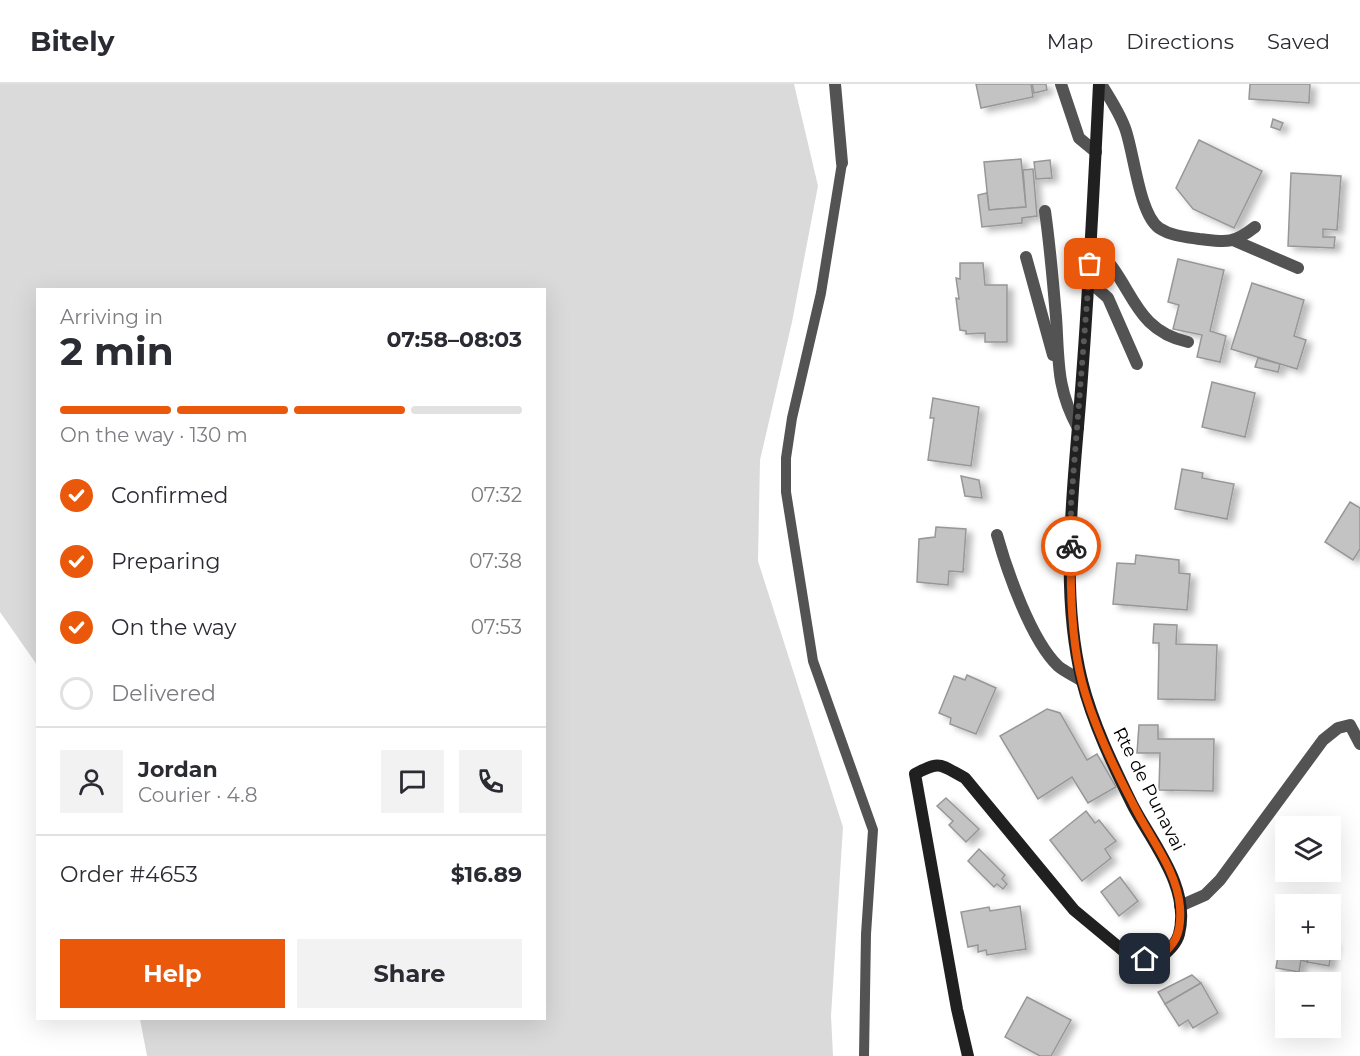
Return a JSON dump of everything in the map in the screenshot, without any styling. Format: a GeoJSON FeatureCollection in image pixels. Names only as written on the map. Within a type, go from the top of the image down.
{"type":"FeatureCollection","features":[{"type":"Feature","properties":{"kind":"main road","name":"Rte de Punavai"},"geometry":{"type":"LineString","coordinates":[[968,1056],[955,998],[915,774],[932,764],[942,764],[965,778],[1074,910],[1127,954],[1156,962],[1174,946],[1179,934],[1180,906],[1172,874],[1132,804],[1097,726],[1082,681],[1074,631],[1070,558],[1071,504],[1092,246],[1100,84]]}},
{"type":"Feature","properties":{"kind":"street"},"geometry":{"type":"LineString","coordinates":[[835,84],[842,163]]}},
{"type":"Feature","properties":{"kind":"street"},"geometry":{"type":"LineString","coordinates":[[1061,84],[1079,138],[1096,152]]}},
{"type":"Feature","properties":{"kind":"street"},"geometry":{"type":"LineString","coordinates":[[1100,84],[1116,107],[1126,130],[1148,211],[1158,227],[1175,235],[1221,243],[1233,240],[1255,227]]}},
{"type":"Feature","properties":{"kind":"street"},"geometry":{"type":"LineString","coordinates":[[1045,211],[1052,261],[1057,367]]}},
{"type":"Feature","properties":{"kind":"street"},"geometry":{"type":"LineString","coordinates":[[1233,240],[1298,268]]}},
{"type":"Feature","properties":{"kind":"street"},"geometry":{"type":"LineString","coordinates":[[1092,246],[1106,257],[1139,311],[1154,328],[1169,338],[1188,342]]}},
{"type":"Feature","properties":{"kind":"street"},"geometry":{"type":"LineString","coordinates":[[1026,257],[1066,407],[1078,428]]}},
{"type":"Feature","properties":{"kind":"street"},"geometry":{"type":"LineString","coordinates":[[1089,281],[1108,298],[1137,364]]}},
{"type":"Feature","properties":{"kind":"street"},"geometry":{"type":"LineString","coordinates":[[997,535],[1016,591],[1044,647],[1058,666],[1082,681]]}},
{"type":"Feature","properties":{"kind":"street"},"geometry":{"type":"LineString","coordinates":[[1180,906],[1205,895],[1220,880],[1323,740],[1338,728],[1350,725],[1360,744]]}},
{"type":"Feature","properties":{"kind":"lane"},"geometry":{"type":"LineString","coordinates":[[842,163],[821,293],[792,417],[786,458],[786,492],[813,661],[873,831],[866,934],[864,1056]]}},
{"type":"Feature","properties":{"kind":"shaded area"},"geometry":{"type":"Polygon","coordinates":[[[0,84],[794,84],[818,186],[792,322],[760,460],[758,561],[843,827],[831,1016],[833,1056],[147,1056],[140,1020],[546,1020],[546,288],[36,288],[36,664],[0,612],[0,84]]]}},
{"type":"Feature","properties":{"kind":"building"},"geometry":{"type":"Polygon","coordinates":[[[976,84],[1031,84],[1033,97],[981,108],[976,84]]]}},
{"type":"Feature","properties":{"kind":"building"},"geometry":{"type":"Polygon","coordinates":[[[1032,84],[1046,84],[1047,90],[1034,93],[1032,84]]]}},
{"type":"Feature","properties":{"kind":"building"},"geometry":{"type":"Polygon","coordinates":[[[1250,84],[1310,84],[1309,103],[1249,99],[1250,84]]]}},
{"type":"Feature","properties":{"kind":"building"},"geometry":{"type":"Polygon","coordinates":[[[1273,119],[1283,123],[1280,130],[1271,127],[1273,119]]]}},
{"type":"Feature","properties":{"kind":"building"},"geometry":{"type":"Polygon","coordinates":[[[1199,140],[1262,171],[1234,228],[1193,209],[1176,188],[1199,140]]]}},
{"type":"Feature","properties":{"kind":"building"},"geometry":{"type":"Polygon","coordinates":[[[1021,159],[1026,207],[989,210],[984,162],[1021,159]]]}},
{"type":"Feature","properties":{"kind":"building"},"geometry":{"type":"Polygon","coordinates":[[[1050,160],[1052,178],[1036,179],[1034,162],[1050,160]]]}},
{"type":"Feature","properties":{"kind":"building"},"geometry":{"type":"Polygon","coordinates":[[[1033,169],[1037,216],[1022,218],[1022,223],[982,227],[978,195],[987,193],[989,210],[1026,207],[1023,170],[1033,169]]]}},
{"type":"Feature","properties":{"kind":"building"},"geometry":{"type":"Polygon","coordinates":[[[1291,173],[1341,176],[1337,230],[1323,229],[1323,237],[1335,237],[1334,248],[1288,246],[1291,173]]]}},
{"type":"Feature","properties":{"kind":"building"},"geometry":{"type":"Polygon","coordinates":[[[1178,259],[1224,270],[1210,331],[1226,336],[1220,362],[1197,357],[1202,335],[1173,329],[1179,305],[1168,302],[1178,259]]]}},
{"type":"Feature","properties":{"kind":"building"},"geometry":{"type":"Polygon","coordinates":[[[960,263],[983,263],[985,285],[1007,285],[1007,342],[985,342],[985,333],[966,334],[966,331],[960,330],[956,278],[960,279],[960,263]]]}},
{"type":"Feature","properties":{"kind":"building"},"geometry":{"type":"Polygon","coordinates":[[[1252,283],[1304,300],[1294,336],[1306,340],[1297,369],[1231,349],[1252,283]]]}},
{"type":"Feature","properties":{"kind":"building"},"geometry":{"type":"Polygon","coordinates":[[[1258,358],[1280,364],[1278,372],[1255,367],[1258,358]]]}},
{"type":"Feature","properties":{"kind":"building"},"geometry":{"type":"Polygon","coordinates":[[[1212,382],[1255,393],[1245,437],[1202,427],[1212,382]]]}},
{"type":"Feature","properties":{"kind":"building"},"geometry":{"type":"Polygon","coordinates":[[[933,398],[979,407],[971,466],[928,460],[934,418],[930,418],[933,398]]]}},
{"type":"Feature","properties":{"kind":"building"},"geometry":{"type":"Polygon","coordinates":[[[1182,469],[1203,473],[1202,478],[1234,484],[1227,519],[1175,509],[1182,469]]]}},
{"type":"Feature","properties":{"kind":"building"},"geometry":{"type":"Polygon","coordinates":[[[961,476],[979,480],[982,498],[965,496],[961,476]]]}},
{"type":"Feature","properties":{"kind":"building"},"geometry":{"type":"Polygon","coordinates":[[[1350,502],[1360,508],[1360,549],[1353,560],[1325,542],[1350,502]]]}},
{"type":"Feature","properties":{"kind":"building"},"geometry":{"type":"Polygon","coordinates":[[[936,527],[966,529],[963,572],[949,571],[948,585],[917,582],[919,539],[935,537],[936,527]]]}},
{"type":"Feature","properties":{"kind":"building"},"geometry":{"type":"Polygon","coordinates":[[[1136,555],[1179,560],[1179,573],[1190,574],[1187,610],[1113,604],[1117,563],[1135,564],[1136,555]]]}},
{"type":"Feature","properties":{"kind":"building"},"geometry":{"type":"Polygon","coordinates":[[[1154,624],[1177,625],[1176,644],[1217,645],[1215,700],[1158,699],[1159,643],[1153,643],[1154,624]]]}},
{"type":"Feature","properties":{"kind":"building"},"geometry":{"type":"Polygon","coordinates":[[[967,675],[996,688],[976,734],[950,724],[951,718],[939,713],[954,676],[965,680],[967,675]]]}},
{"type":"Feature","properties":{"kind":"building"},"geometry":{"type":"Polygon","coordinates":[[[1047,709],[1060,713],[1087,760],[1097,754],[1116,787],[1088,803],[1072,777],[1038,799],[1000,736],[1047,709]]]}},
{"type":"Feature","properties":{"kind":"building"},"geometry":{"type":"Polygon","coordinates":[[[1139,725],[1158,725],[1158,739],[1214,739],[1213,791],[1159,790],[1160,753],[1137,753],[1139,725]]]}},
{"type":"Feature","properties":{"kind":"building"},"geometry":{"type":"Polygon","coordinates":[[[946,798],[979,829],[966,842],[949,825],[953,821],[937,806],[946,798]]]}},
{"type":"Feature","properties":{"kind":"building"},"geometry":{"type":"Polygon","coordinates":[[[1086,811],[1095,823],[1099,820],[1116,841],[1105,849],[1111,858],[1082,881],[1050,840],[1086,811]]]}},
{"type":"Feature","properties":{"kind":"building"},"geometry":{"type":"Polygon","coordinates":[[[979,849],[1005,875],[1002,879],[1007,884],[1003,889],[997,884],[994,887],[968,861],[979,849]]]}},
{"type":"Feature","properties":{"kind":"building"},"geometry":{"type":"Polygon","coordinates":[[[1120,877],[1138,901],[1119,916],[1101,892],[1120,877]]]}},
{"type":"Feature","properties":{"kind":"building"},"geometry":{"type":"Polygon","coordinates":[[[1020,906],[1026,949],[987,955],[986,950],[978,952],[978,945],[968,947],[961,912],[989,907],[990,911],[1020,906]]]}},
{"type":"Feature","properties":{"kind":"building"},"geometry":{"type":"Polygon","coordinates":[[[1277,960],[1301,960],[1299,972],[1276,968],[1277,960]]]}},
{"type":"Feature","properties":{"kind":"building"},"geometry":{"type":"Polygon","coordinates":[[[1308,960],[1330,960],[1329,966],[1307,962],[1308,960]]]}},
{"type":"Feature","properties":{"kind":"building"},"geometry":{"type":"Polygon","coordinates":[[[1192,975],[1201,983],[1165,1004],[1158,992],[1192,975]]]}},
{"type":"Feature","properties":{"kind":"building"},"geometry":{"type":"Polygon","coordinates":[[[1201,983],[1218,1013],[1193,1028],[1188,1020],[1179,1026],[1165,1004],[1201,983]]]}},
{"type":"Feature","properties":{"kind":"building"},"geometry":{"type":"Polygon","coordinates":[[[1027,997],[1071,1020],[1051,1056],[1040,1056],[1005,1037],[1027,997]]]}},
{"type":"Feature","properties":{"kind":"way so far"},"geometry":{"type":"LineString","coordinates":[[1071,546],[1071,504],[1090,264]]}},
{"type":"Feature","properties":{"kind":"route"},"geometry":{"type":"LineString","coordinates":[[1071,546],[1074,631],[1082,681],[1097,726],[1132,804],[1172,874],[1180,906],[1179,934],[1174,946],[1156,962],[1145,959]]}}]}
